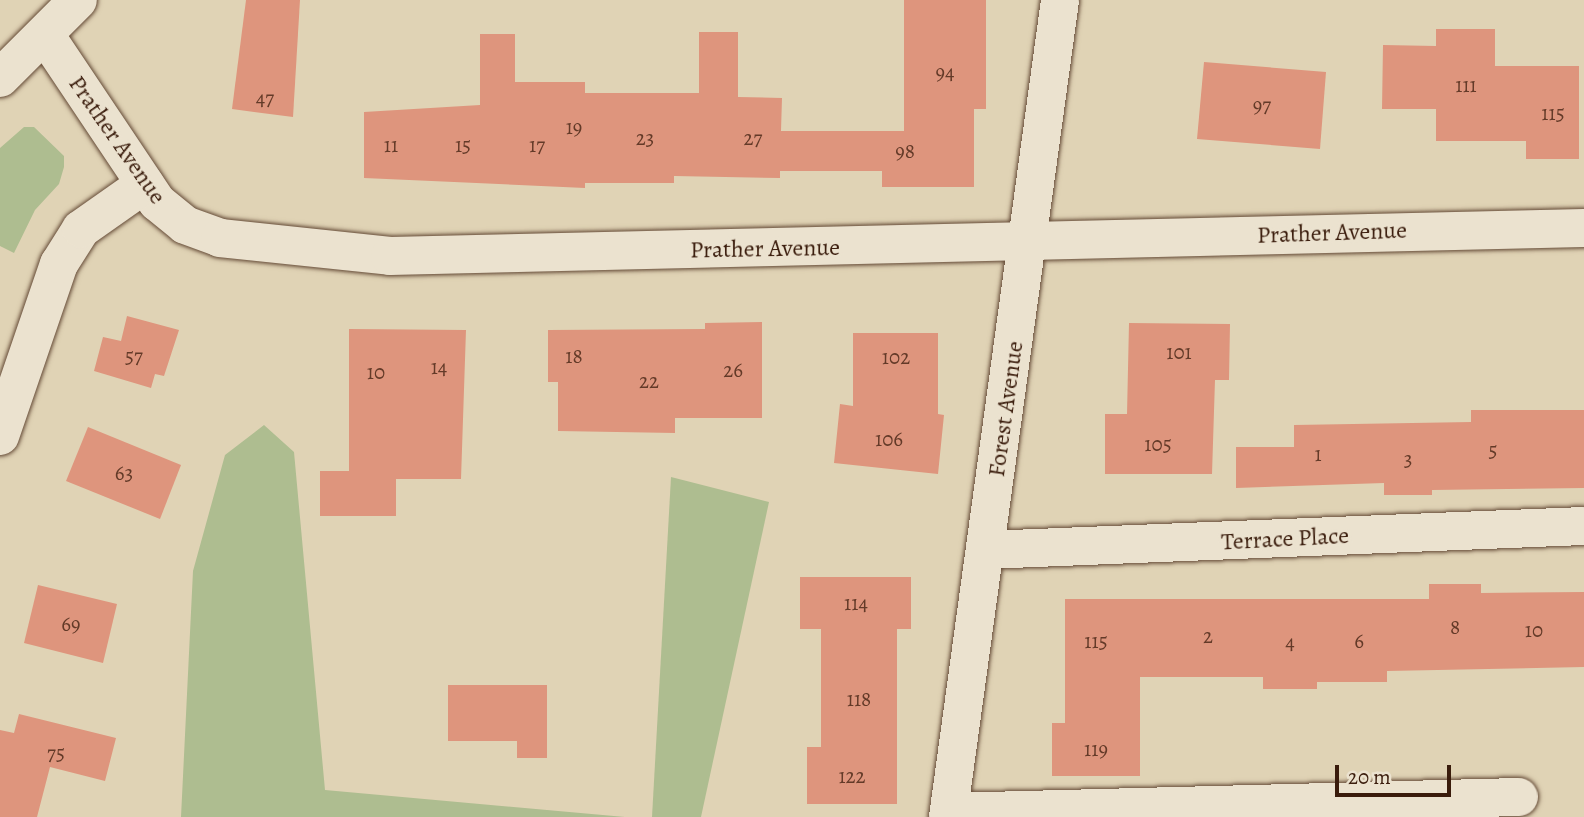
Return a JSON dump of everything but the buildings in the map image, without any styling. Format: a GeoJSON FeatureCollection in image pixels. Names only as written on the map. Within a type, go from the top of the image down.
{"type":"FeatureCollection","features":[{"type":"Feature","properties":{"kind":"street"},"geometry":{"type":"LineString","coordinates":[[0,78],[46,36],[78,0]]}},
{"type":"Feature","properties":{"kind":"street","name":"Forest Avenue"},"geometry":{"type":"LineString","coordinates":[[948,814],[1060,0]]}},
{"type":"Feature","properties":{"kind":"street","name":"Prather Avenue"},"geometry":{"type":"LineString","coordinates":[[46,36],[145,184],[185,225],[220,239],[390,256],[1028,244],[1584,228]]}},
{"type":"Feature","properties":{"kind":"street"},"geometry":{"type":"LineString","coordinates":[[0,436],[59,264],[81,229],[145,184]]}},
{"type":"Feature","properties":{"kind":"street","name":"Terrace Place"},"geometry":{"type":"LineString","coordinates":[[986,550],[1584,526]]}},
{"type":"Feature","properties":{"kind":"street"},"geometry":{"type":"LineString","coordinates":[[948,814],[1519,797]]}},
{"type":"Feature","properties":{"kind":"green space"},"geometry":{"type":"Polygon","coordinates":[[[24,127],[34,127],[64,156],[64,167],[59,184],[35,210],[14,253],[0,246],[0,148],[24,127]]]}},
{"type":"Feature","properties":{"kind":"green space"},"geometry":{"type":"Polygon","coordinates":[[[264,425],[294,452],[325,790],[625,817],[181,817],[193,571],[225,455],[264,425]]]}},
{"type":"Feature","properties":{"kind":"green space"},"geometry":{"type":"Polygon","coordinates":[[[671,477],[769,502],[701,817],[652,817],[671,477]]]}}]}
